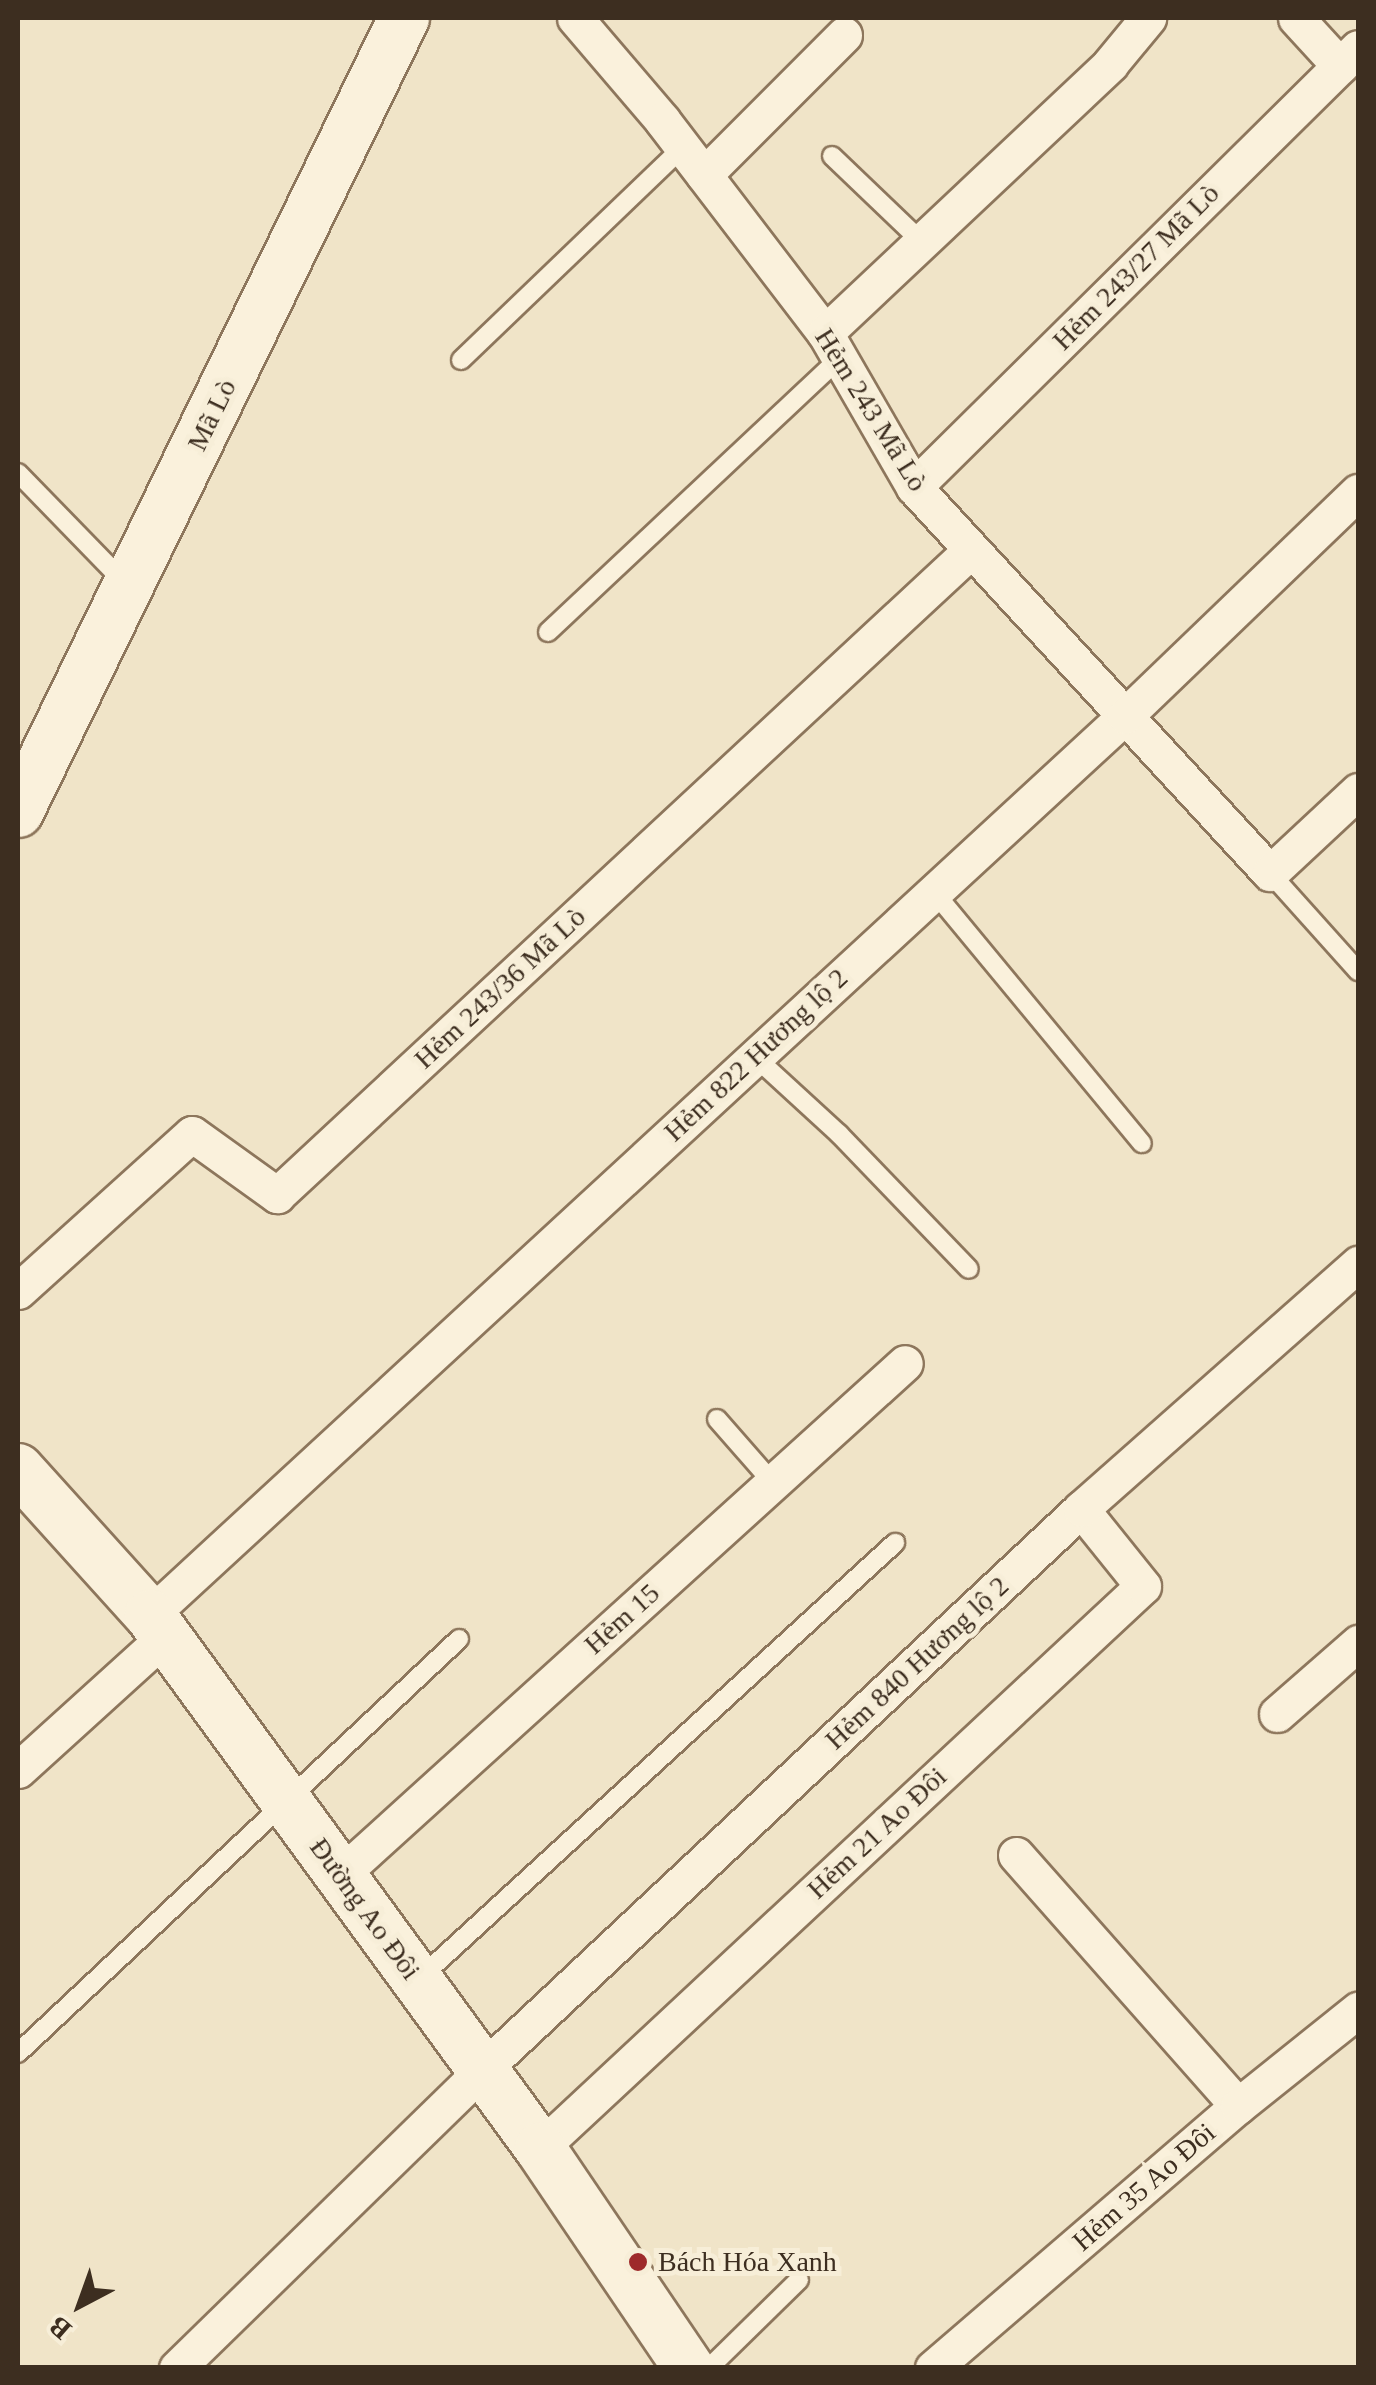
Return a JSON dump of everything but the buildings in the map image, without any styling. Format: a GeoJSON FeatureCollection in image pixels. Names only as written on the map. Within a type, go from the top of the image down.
{"type":"FeatureCollection","features":[{"type":"Feature","properties":{"kind":"street","name":"Mã Lò"},"geometry":{"type":"LineString","coordinates":[[19,805],[129,587],[404,18]]}},
{"type":"Feature","properties":{"kind":"street","name":"Hẻm 243 Mã Lò"},"geometry":{"type":"LineString","coordinates":[[574,18],[694,161],[833,346],[914,486],[1270,872]]}},
{"type":"Feature","properties":{"kind":"street"},"geometry":{"type":"LineString","coordinates":[[833,346],[922,242],[1110,64],[1148,18]]}},
{"type":"Feature","properties":{"kind":"street"},"geometry":{"type":"LineString","coordinates":[[1296,18],[1349,57]]}},
{"type":"Feature","properties":{"kind":"street"},"geometry":{"type":"LineString","coordinates":[[694,161],[844,35]]}},
{"type":"Feature","properties":{"kind":"street","name":"Hẻm 243/27 Mã Lò"},"geometry":{"type":"LineString","coordinates":[[914,486],[1349,57]]}},
{"type":"Feature","properties":{"kind":"street","name":"Hẻm 822 Hương lộ 2"},"geometry":{"type":"LineString","coordinates":[[18,1770],[158,1625],[754,1057],[1126,716],[1358,492]]}},
{"type":"Feature","properties":{"kind":"street","name":"Hẻm 243/36 Mã Lò"},"geometry":{"type":"LineString","coordinates":[[18,1291],[192,1134],[277,1195],[971,550]]}},
{"type":"Feature","properties":{"kind":"street"},"geometry":{"type":"LineString","coordinates":[[1270,872],[1358,792]]}},
{"type":"Feature","properties":{"kind":"street","name":"Hẻm 840 Hương lộ 2"},"geometry":{"type":"LineString","coordinates":[[177,2368],[482,2070],[1082,1509],[1358,1264]]}},
{"type":"Feature","properties":{"kind":"street","name":"Hẻm 15"},"geometry":{"type":"LineString","coordinates":[[340,1875],[905,1363]]}},
{"type":"Feature","properties":{"kind":"street","name":"Đường Ao Đôi"},"geometry":{"type":"LineString","coordinates":[[18,1469],[158,1625],[540,2148],[688,2368]]}},
{"type":"Feature","properties":{"kind":"street","name":"Hẻm 21 Ao Đôi"},"geometry":{"type":"LineString","coordinates":[[540,2148],[1143,1586],[1082,1509]]}},
{"type":"Feature","properties":{"kind":"street"},"geometry":{"type":"LineString","coordinates":[[1277,1714],[1358,1643]]}},
{"type":"Feature","properties":{"kind":"street"},"geometry":{"type":"LineString","coordinates":[[1016,1855],[1238,2106]]}},
{"type":"Feature","properties":{"kind":"street","name":"Hẻm 35 Ao Đôi"},"geometry":{"type":"LineString","coordinates":[[933,2368],[1238,2106],[1358,2010]]}},
{"type":"Feature","properties":{"kind":"lane"},"geometry":{"type":"LineString","coordinates":[[832,156],[922,242]]}},
{"type":"Feature","properties":{"kind":"lane"},"geometry":{"type":"LineString","coordinates":[[460,360],[694,161]]}},
{"type":"Feature","properties":{"kind":"lane"},"geometry":{"type":"LineString","coordinates":[[548,632],[833,346]]}},
{"type":"Feature","properties":{"kind":"lane"},"geometry":{"type":"LineString","coordinates":[[18,473],[129,587]]}},
{"type":"Feature","properties":{"kind":"lane"},"geometry":{"type":"LineString","coordinates":[[1270,872],[1358,972]]}},
{"type":"Feature","properties":{"kind":"lane"},"geometry":{"type":"LineString","coordinates":[[934,892],[1142,1143]]}},
{"type":"Feature","properties":{"kind":"lane"},"geometry":{"type":"LineString","coordinates":[[754,1057],[839,1134],[969,1269]]}},
{"type":"Feature","properties":{"kind":"lane"},"geometry":{"type":"LineString","coordinates":[[718,1419],[773,1483]]}},
{"type":"Feature","properties":{"kind":"lane"},"geometry":{"type":"LineString","coordinates":[[417,1980],[895,1543]]}},
{"type":"Feature","properties":{"kind":"lane"},"geometry":{"type":"LineString","coordinates":[[18,2053],[459,1640]]}},
{"type":"Feature","properties":{"kind":"lane"},"geometry":{"type":"LineString","coordinates":[[709,2368],[798,2280]]}},
{"type":"Feature","properties":{"kind":"place","name":"Bách Hóa Xanh"},"geometry":{"type":"Point","coordinates":[638,2262]}}]}
